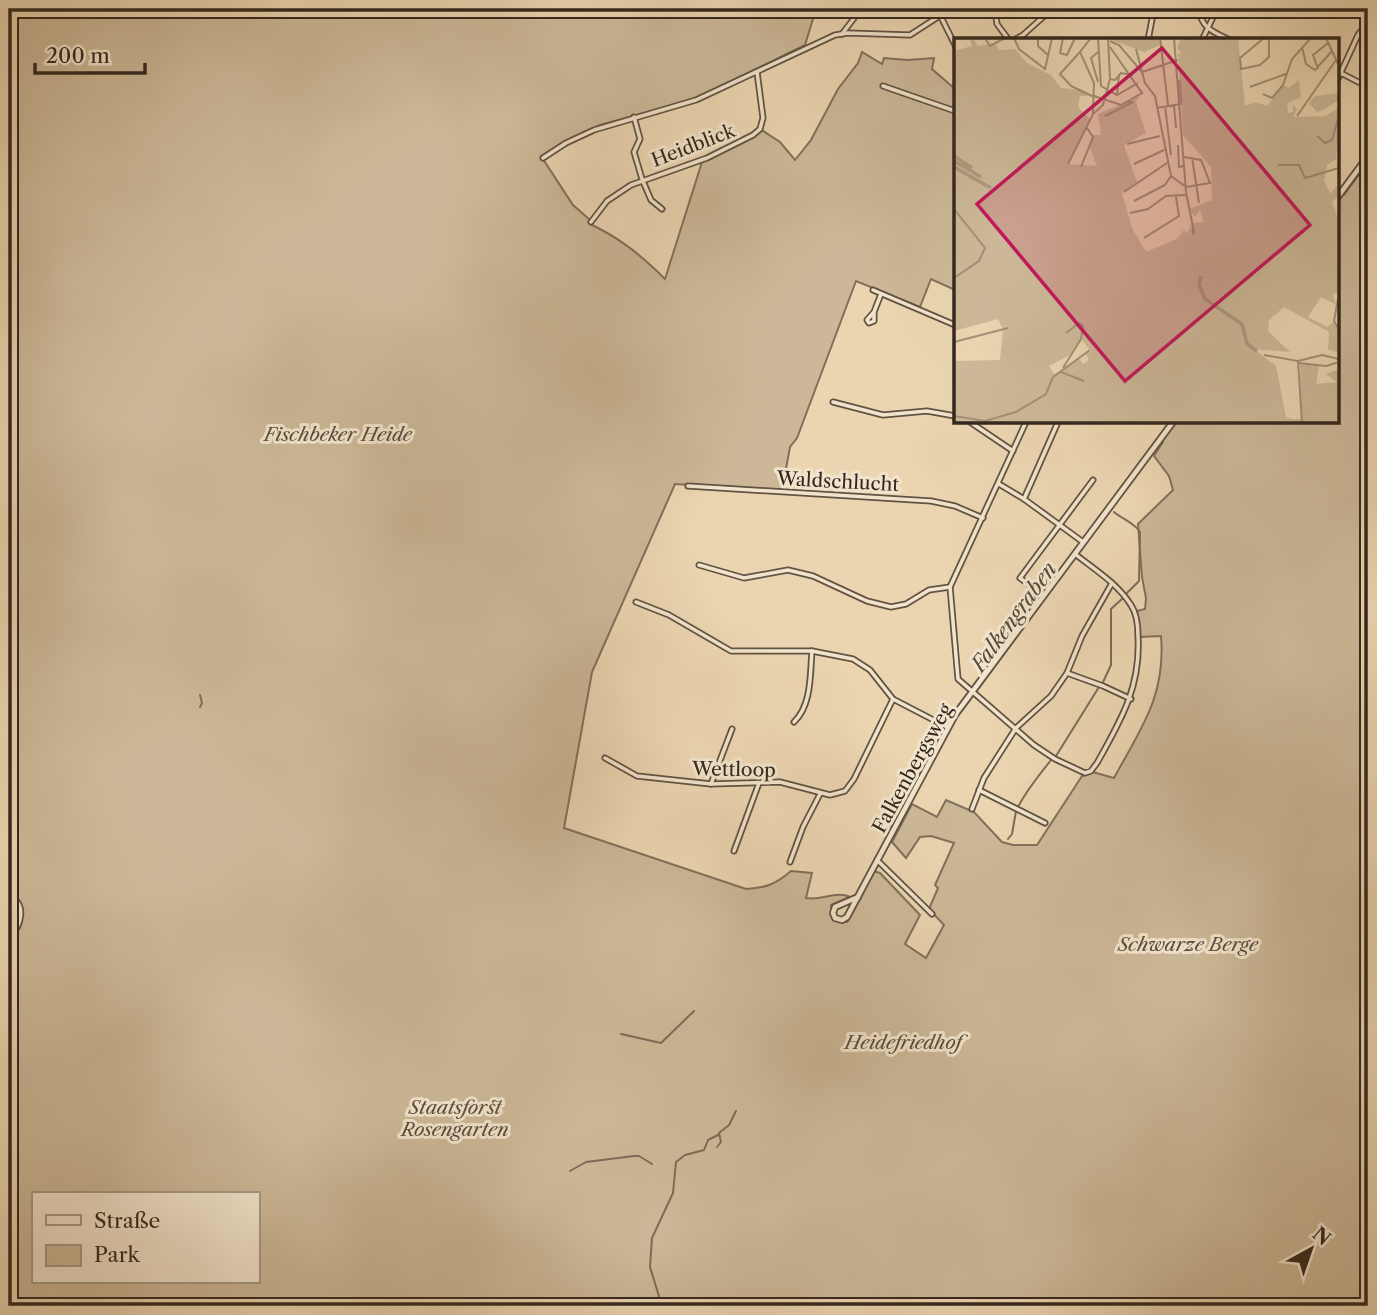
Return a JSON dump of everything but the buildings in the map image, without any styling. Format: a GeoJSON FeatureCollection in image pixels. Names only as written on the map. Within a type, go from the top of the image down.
{"type":"FeatureCollection","features":[{"type":"Feature","properties":{"kind":"street"},"geometry":{"type":"LineString","coordinates":[[842,34],[861,9]]}},
{"type":"Feature","properties":{"kind":"street"},"geometry":{"type":"LineString","coordinates":[[937,9],[954,43]]}},
{"type":"Feature","properties":{"kind":"street"},"geometry":{"type":"LineString","coordinates":[[543,158],[594,130],[696,100],[842,34],[910,35],[950,9]]}},
{"type":"Feature","properties":{"kind":"street"},"geometry":{"type":"LineString","coordinates":[[995,9],[997,24],[1010,38]]}},
{"type":"Feature","properties":{"kind":"street"},"geometry":{"type":"LineString","coordinates":[[1023,38],[1052,9]]}},
{"type":"Feature","properties":{"kind":"street"},"geometry":{"type":"LineString","coordinates":[[1148,10],[1154,9],[1148,38]]}},
{"type":"Feature","properties":{"kind":"street"},"geometry":{"type":"LineString","coordinates":[[1199,9],[1201,20],[1207,29],[1226,38]]}},
{"type":"Feature","properties":{"kind":"street"},"geometry":{"type":"LineString","coordinates":[[1203,38],[1217,9]]}},
{"type":"Feature","properties":{"kind":"street"},"geometry":{"type":"LineString","coordinates":[[1368,21],[1339,72],[1368,87]]}},
{"type":"Feature","properties":{"kind":"street","name":"Heidblick"},"geometry":{"type":"LineString","coordinates":[[591,222],[607,201],[642,179],[707,158],[746,140],[760,129],[763,118],[757,72]]}},
{"type":"Feature","properties":{"kind":"street"},"geometry":{"type":"LineString","coordinates":[[883,86],[954,111]]}},
{"type":"Feature","properties":{"kind":"street"},"geometry":{"type":"LineString","coordinates":[[634,117],[640,139],[634,152],[642,179],[651,200],[662,209]]}},
{"type":"Feature","properties":{"kind":"street"},"geometry":{"type":"LineString","coordinates":[[1338,197],[1368,156]]}},
{"type":"Feature","properties":{"kind":"street"},"geometry":{"type":"LineString","coordinates":[[873,290],[954,325]]}},
{"type":"Feature","properties":{"kind":"street"},"geometry":{"type":"LineString","coordinates":[[874,312],[881,294]]}},
{"type":"Feature","properties":{"kind":"street"},"geometry":{"type":"LineString","coordinates":[[833,402],[883,415],[927,411],[954,416]]}},
{"type":"Feature","properties":{"kind":"street"},"geometry":{"type":"LineString","coordinates":[[973,424],[1013,451]]}},
{"type":"Feature","properties":{"kind":"street"},"geometry":{"type":"LineString","coordinates":[[1025,424],[950,587],[958,679],[1055,759],[1080,772],[1088,772],[1097,763],[1130,699],[1138,664],[1137,619],[1129,602],[1112,583],[1075,554]]}},
{"type":"Feature","properties":{"kind":"street"},"geometry":{"type":"LineString","coordinates":[[1024,499],[1057,424]]}},
{"type":"Feature","properties":{"kind":"street","name":"Falkenbergsweg"},"geometry":{"type":"LineString","coordinates":[[858,897],[836,906],[833,912],[835,918],[845,919],[858,897],[947,727],[1171,424]]}},
{"type":"Feature","properties":{"kind":"street"},"geometry":{"type":"LineString","coordinates":[[1043,595],[1020,578],[1093,480]]}},
{"type":"Feature","properties":{"kind":"street"},"geometry":{"type":"LineString","coordinates":[[999,484],[1083,542]]}},
{"type":"Feature","properties":{"kind":"street","name":"Waldschlucht"},"geometry":{"type":"LineString","coordinates":[[688,486],[935,501],[983,518]]}},
{"type":"Feature","properties":{"kind":"street"},"geometry":{"type":"LineString","coordinates":[[699,565],[744,578],[788,570],[813,576],[867,601],[891,607],[906,604],[929,590],[950,587]]}},
{"type":"Feature","properties":{"kind":"street"},"geometry":{"type":"LineString","coordinates":[[972,809],[994,760],[1016,728],[1051,696],[1067,673],[1082,636],[1112,583]]}},
{"type":"Feature","properties":{"kind":"street"},"geometry":{"type":"LineString","coordinates":[[636,602],[669,615],[731,651],[812,652],[853,659],[870,670],[893,699],[947,727]]}},
{"type":"Feature","properties":{"kind":"street"},"geometry":{"type":"LineString","coordinates":[[794,722],[805,704],[812,652]]}},
{"type":"Feature","properties":{"kind":"street"},"geometry":{"type":"LineString","coordinates":[[1067,673],[1103,685],[1130,699]]}},
{"type":"Feature","properties":{"kind":"street"},"geometry":{"type":"LineString","coordinates":[[790,862],[803,827],[820,794],[839,794],[850,785],[893,699]]}},
{"type":"Feature","properties":{"kind":"street"},"geometry":{"type":"LineString","coordinates":[[711,784],[732,729]]}},
{"type":"Feature","properties":{"kind":"street","name":"Wettloop"},"geometry":{"type":"LineString","coordinates":[[606,758],[637,776],[711,784],[780,782],[820,794]]}},
{"type":"Feature","properties":{"kind":"street"},"geometry":{"type":"LineString","coordinates":[[734,851],[759,783]]}},
{"type":"Feature","properties":{"kind":"street"},"geometry":{"type":"LineString","coordinates":[[979,790],[1045,823]]}},
{"type":"Feature","properties":{"kind":"street","name":"Falkenbergsweg"},"geometry":{"type":"LineString","coordinates":[[877,860],[932,914]]}},
{"type":"Feature","properties":{"kind":"street"},"geometry":{"type":"LineString","coordinates":[[9,895],[18,903],[21,915],[19,924],[9,939]]}},
{"type":"Feature","properties":{"kind":"green space","name":"Fischbeker Heide"},"geometry":{"type":"Polygon","coordinates":[[[9,9],[816,9],[805,45],[695,99],[600,125],[541,156],[573,205],[589,219],[590,224],[630,248],[665,279],[702,162],[746,141],[760,129],[780,142],[795,160],[811,140],[838,89],[858,63],[862,52],[882,64],[884,58],[934,58],[932,69],[954,88],[954,290],[931,279],[920,307],[856,281],[797,438],[790,447],[782,491],[675,484],[592,672],[564,828],[746,889],[770,884],[791,871],[812,873],[806,898],[840,895],[850,897],[831,905],[832,917],[836,921],[847,922],[873,871],[880,873],[920,915],[905,944],[926,958],[944,925],[929,909],[938,888],[935,885],[954,843],[931,836],[920,837],[906,858],[892,842],[912,804],[937,817],[946,800],[974,812],[1002,842],[1037,845],[1082,776],[1093,772],[1114,778],[1150,711],[1160,676],[1161,636],[1140,637],[1137,611],[1145,609],[1146,598],[1138,524],[1173,490],[1169,476],[1154,456],[1173,424],[1338,424],[1338,200],[1368,159],[1368,1306],[9,1306],[9,9]]]}},
{"type":"Feature","properties":{"kind":"waterway","name":"Falkengraben"},"geometry":{"type":"LineString","coordinates":[[1344,195],[1368,162]]}},
{"type":"Feature","properties":{"kind":"waterway","name":"Falkengraben"},"geometry":{"type":"LineString","coordinates":[[1162,440],[1170,430]]}},
{"type":"Feature","properties":{"kind":"waterway","name":"Falkengraben"},"geometry":{"type":"LineString","coordinates":[[1080,551],[1153,453]]}},
{"type":"Feature","properties":{"kind":"waterway"},"geometry":{"type":"LineString","coordinates":[[1114,512],[1140,532],[1139,581],[1127,593]]}},
{"type":"Feature","properties":{"kind":"waterway","name":"Falkengraben"},"geometry":{"type":"LineString","coordinates":[[979,688],[1072,562]]}},
{"type":"Feature","properties":{"kind":"waterway"},"geometry":{"type":"LineString","coordinates":[[1103,682],[1111,665],[1111,609],[1123,598]]}},
{"type":"Feature","properties":{"kind":"waterway"},"geometry":{"type":"LineString","coordinates":[[1056,756],[1099,687]]}},
{"type":"Feature","properties":{"kind":"waterway"},"geometry":{"type":"LineString","coordinates":[[200,695],[200,707]]}},
{"type":"Feature","properties":{"kind":"waterway","name":"Falkengraben"},"geometry":{"type":"LineString","coordinates":[[960,713],[970,700]]}},
{"type":"Feature","properties":{"kind":"waterway"},"geometry":{"type":"LineString","coordinates":[[1017,809],[1051,760]]}},
{"type":"Feature","properties":{"kind":"waterway"},"geometry":{"type":"LineString","coordinates":[[1008,839],[1012,834],[1016,811]]}},
{"type":"Feature","properties":{"kind":"waterway","name":"Falkengraben"},"geometry":{"type":"LineString","coordinates":[[883,855],[902,819]]}},
{"type":"Feature","properties":{"kind":"waterway","name":"Falkengraben"},"geometry":{"type":"LineString","coordinates":[[848,921],[876,868]]}},
{"type":"Feature","properties":{"kind":"waterway"},"geometry":{"type":"LineString","coordinates":[[621,1034],[661,1043],[694,1011]]}},
{"type":"Feature","properties":{"kind":"waterway"},"geometry":{"type":"LineString","coordinates":[[717,1147],[721,1142],[719,1133],[729,1125],[736,1111]]}},
{"type":"Feature","properties":{"kind":"waterway"},"geometry":{"type":"LineString","coordinates":[[662,1306],[650,1267],[652,1238],[673,1193],[676,1162],[685,1155],[704,1150],[708,1140],[718,1135]]}},
{"type":"Feature","properties":{"kind":"waterway"},"geometry":{"type":"LineString","coordinates":[[570,1171],[586,1162],[634,1156],[652,1164]]}},
{"type":"Feature","properties":{"kind":"park label","name":"Schwarze Berge"},"geometry":{"type":"Point","coordinates":[1188,944]}},
{"type":"Feature","properties":{"kind":"park label","name":"Heidefriedhof"},"geometry":{"type":"Point","coordinates":[903,1042]}},
{"type":"Feature","properties":{"kind":"park label","name":"Staatsforst Rosengarten"},"geometry":{"type":"Point","coordinates":[455,1118]}}]}
